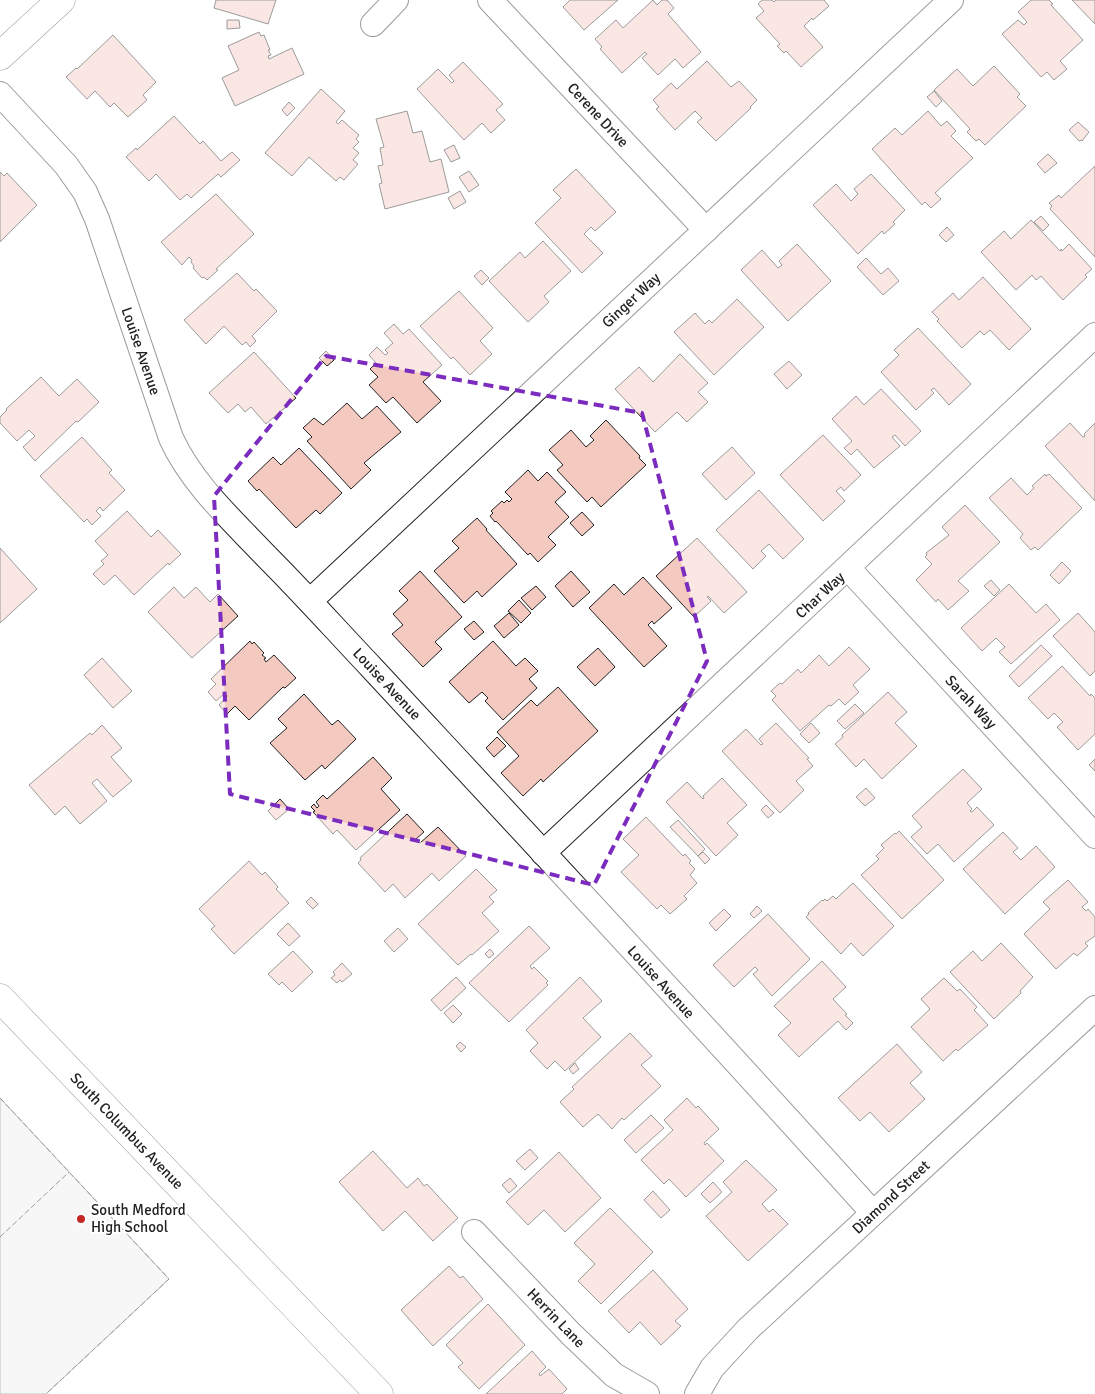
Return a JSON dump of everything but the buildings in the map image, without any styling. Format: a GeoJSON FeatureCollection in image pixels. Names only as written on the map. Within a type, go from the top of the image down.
{"type":"FeatureCollection","features":[{"type":"Feature","properties":{"kind":"main road"},"geometry":{"type":"LineString","coordinates":[[0,56],[61,0]]}},
{"type":"Feature","properties":{"kind":"main road","name":"South Columbus Avenue"},"geometry":{"type":"LineString","coordinates":[[0,998],[378,1394]]}},
{"type":"Feature","properties":{"kind":"street"},"geometry":{"type":"LineString","coordinates":[[372,24],[396,0]]}},
{"type":"Feature","properties":{"kind":"street","name":"Cerene Drive"},"geometry":{"type":"LineString","coordinates":[[490,0],[706,230]]}},
{"type":"Feature","properties":{"kind":"street","name":"Ginger Way"},"geometry":{"type":"LineString","coordinates":[[310,601],[951,0]]}},
{"type":"Feature","properties":{"kind":"street","name":"Louise Avenue"},"geometry":{"type":"LineString","coordinates":[[0,94],[66,165],[85,192],[97,219],[171,438],[180,458],[195,479],[543,853],[873,1214]]}},
{"type":"Feature","properties":{"kind":"street","name":"Char Way"},"geometry":{"type":"LineString","coordinates":[[543,853],[1095,336]]}},
{"type":"Feature","properties":{"kind":"street","name":"Sarah Way"},"geometry":{"type":"LineString","coordinates":[[848,568],[1095,836]]}},
{"type":"Feature","properties":{"kind":"street","name":"Diamond Street"},"geometry":{"type":"LineString","coordinates":[[697,1394],[712,1368],[748,1329],[1095,1008]]}},
{"type":"Feature","properties":{"kind":"street","name":"Herrin Lane"},"geometry":{"type":"LineString","coordinates":[[474,1232],[571,1334],[614,1375],[647,1394]]}},
{"type":"Feature","properties":{"kind":"highlighted area"},"geometry":{"type":"Polygon","coordinates":[[[326,356],[642,413],[707,661],[594,885],[230,794],[214,496],[326,356]]]}},
{"type":"Feature","properties":{"kind":"shaded area"},"geometry":{"type":"Polygon","coordinates":[[[0,1098],[169,1279],[46,1394],[0,1394],[0,1098]]]}},
{"type":"Feature","properties":{"kind":"fence"},"geometry":{"type":"LineString","coordinates":[[0,1098],[169,1279],[46,1394]]}},
{"type":"Feature","properties":{"kind":"fence"},"geometry":{"type":"LineString","coordinates":[[0,1237],[69,1172]]}},
{"type":"Feature","properties":{"kind":"place","name":"South Medford High School"},"geometry":{"type":"Point","coordinates":[81,1219]}}]}
